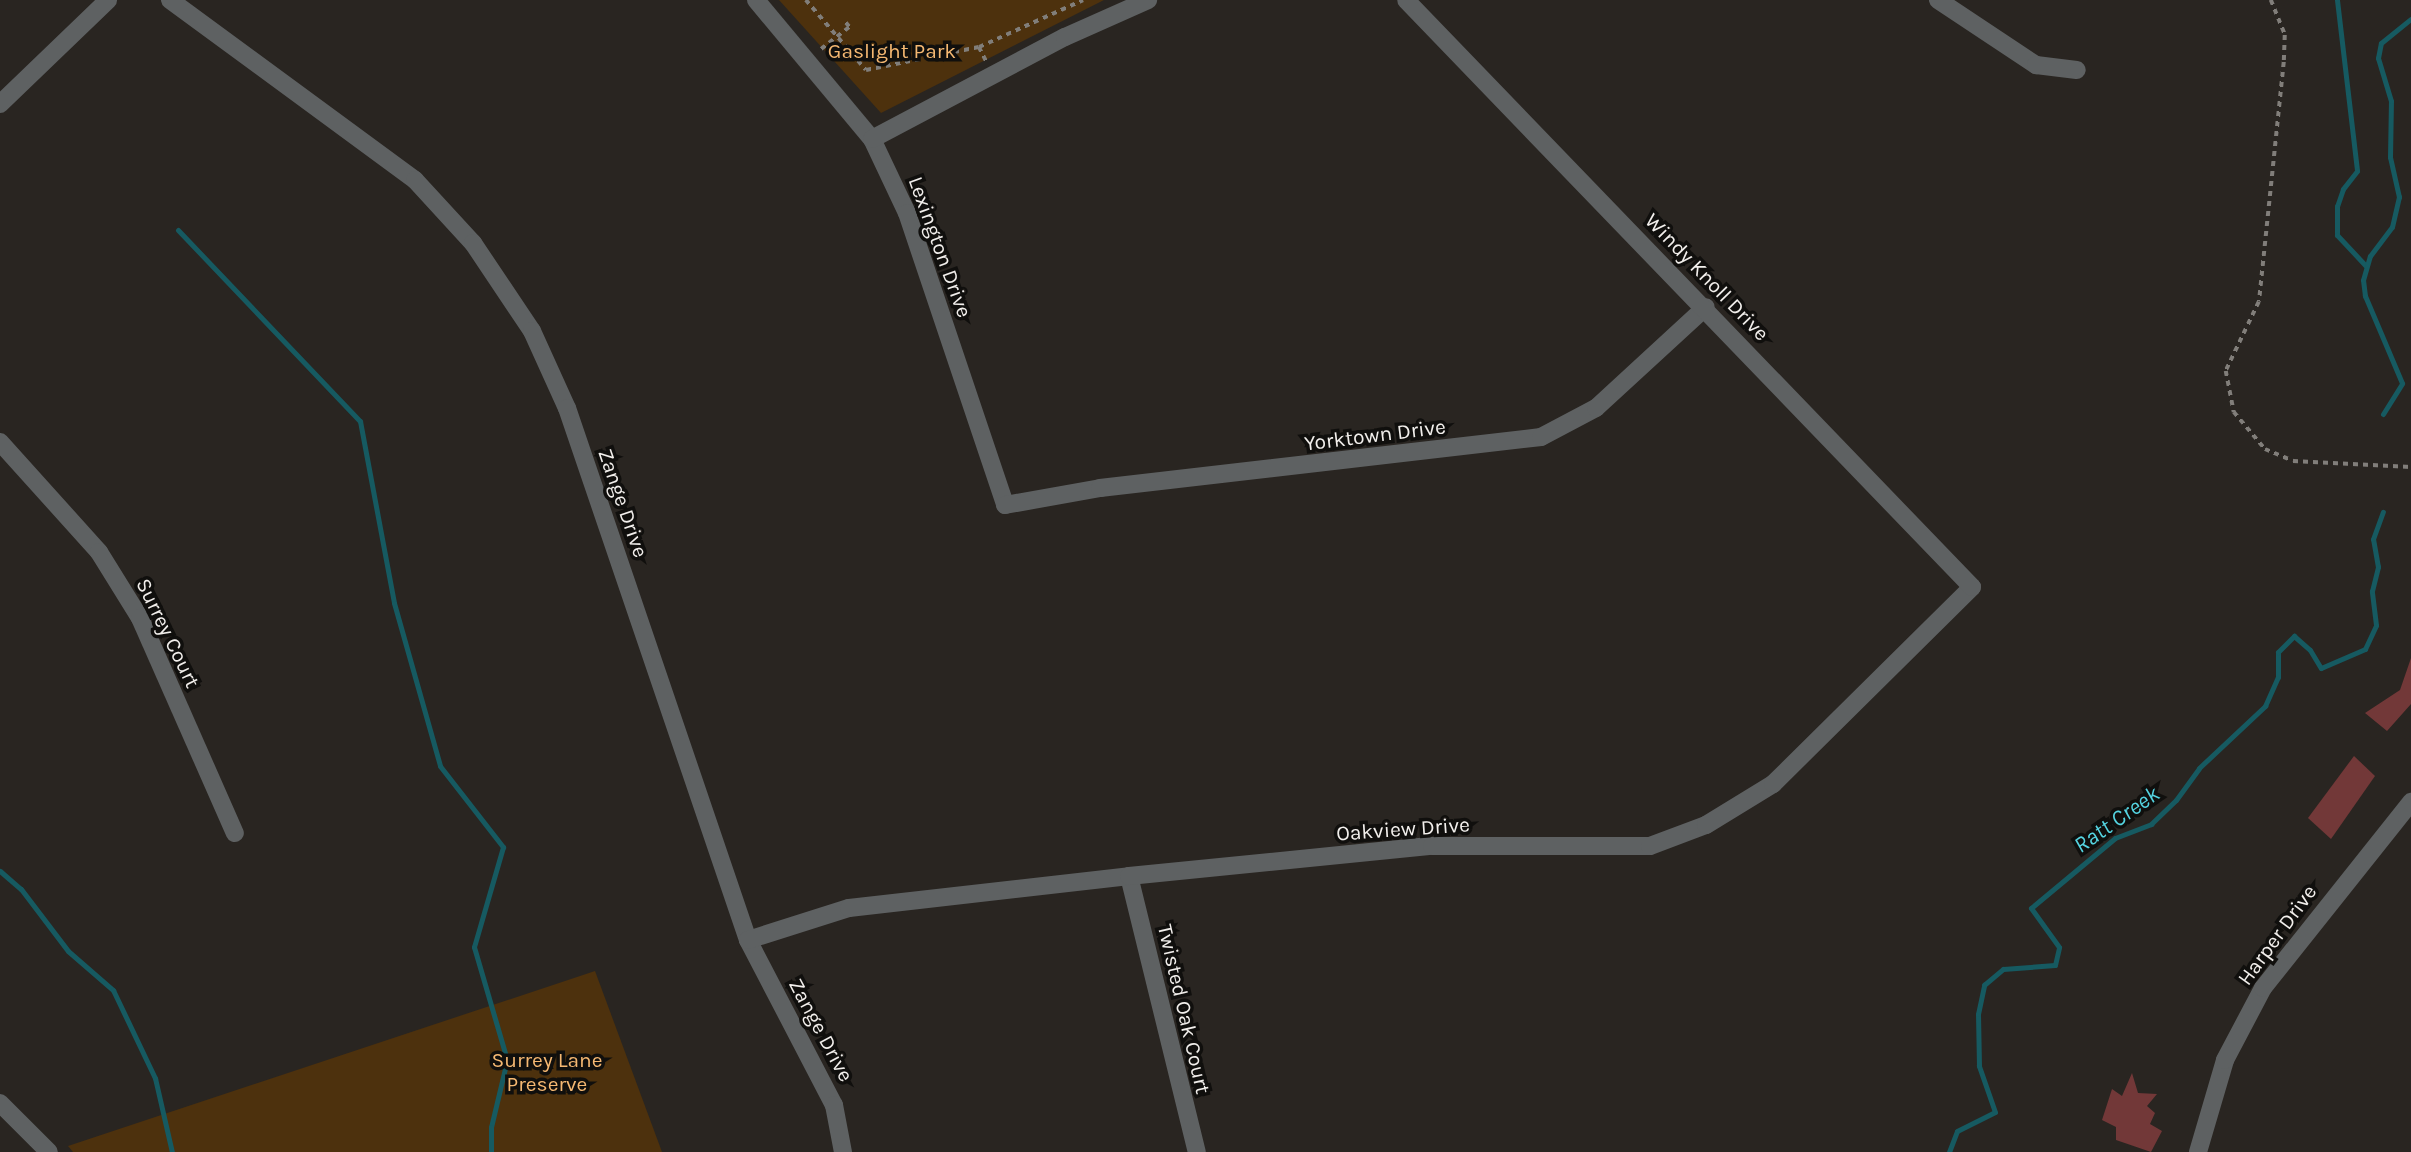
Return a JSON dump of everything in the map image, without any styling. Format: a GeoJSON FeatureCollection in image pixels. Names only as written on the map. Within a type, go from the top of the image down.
{"type":"FeatureCollection","features":[{"type":"Feature","properties":{"kind":"street"},"geometry":{"type":"LineString","coordinates":[[0,104],[108,0]]}},
{"type":"Feature","properties":{"kind":"street","name":"Zange Drive"},"geometry":{"type":"LineString","coordinates":[[170,0],[415,180],[473,243],[513,300],[554,374],[567,408],[747,940],[834,1105],[843,1152]]}},
{"type":"Feature","properties":{"kind":"street","name":"Lexington Drive"},"geometry":{"type":"LineString","coordinates":[[756,0],[809,59],[872,139],[907,213],[1005,505]]}},
{"type":"Feature","properties":{"kind":"street"},"geometry":{"type":"LineString","coordinates":[[872,139],[1065,37],[1147,0]]}},
{"type":"Feature","properties":{"kind":"street","name":"Windy Knoll Drive"},"geometry":{"type":"LineString","coordinates":[[1406,0],[1706,307],[1972,587]]}},
{"type":"Feature","properties":{"kind":"street"},"geometry":{"type":"LineString","coordinates":[[1938,0],[2036,65],[2077,71]]}},
{"type":"Feature","properties":{"kind":"street","name":"Yorktown Drive"},"geometry":{"type":"LineString","coordinates":[[1005,505],[1100,488],[1541,437],[1596,408],[1706,307]]}},
{"type":"Feature","properties":{"kind":"street","name":"Surrey Court"},"geometry":{"type":"LineString","coordinates":[[0,442],[99,552],[140,618],[234,833]]}},
{"type":"Feature","properties":{"kind":"street","name":"Oakview Drive"},"geometry":{"type":"LineString","coordinates":[[747,940],[849,908],[1129,876],[1432,846],[1622,848],[1676,838],[1706,825],[1773,784],[1972,587]]}},
{"type":"Feature","properties":{"kind":"street","name":"Harper Drive"},"geometry":{"type":"LineString","coordinates":[[2198,1152],[2225,1059],[2263,988],[2411,802]]}},
{"type":"Feature","properties":{"kind":"street","name":"Twisted Oak Court"},"geometry":{"type":"LineString","coordinates":[[1129,876],[1197,1152]]}},
{"type":"Feature","properties":{"kind":"street"},"geometry":{"type":"LineString","coordinates":[[0,1103],[49,1152]]}},
{"type":"Feature","properties":{"kind":"path"},"geometry":{"type":"LineString","coordinates":[[806,0],[866,70],[892,68],[979,47],[1083,0]]}},
{"type":"Feature","properties":{"kind":"path"},"geometry":{"type":"LineString","coordinates":[[2272,0],[2285,35],[2284,62],[2259,302],[2226,372],[2234,412],[2264,449],[2293,461],[2411,467]]}},
{"type":"Feature","properties":{"kind":"path"},"geometry":{"type":"LineString","coordinates":[[809,59],[849,27],[844,21]]}},
{"type":"Feature","properties":{"kind":"green space","name":"Gaslight Park"},"geometry":{"type":"Polygon","coordinates":[[[779,0],[1104,0],[881,113],[779,0]]]}},
{"type":"Feature","properties":{"kind":"green space","name":"Surrey Lane Preserve"},"geometry":{"type":"Polygon","coordinates":[[[595,971],[662,1152],[73,1152],[68,1146],[595,971]]]}},
{"type":"Feature","properties":{"kind":"building"},"geometry":{"type":"Polygon","coordinates":[[[2411,658],[2411,704],[2387,731],[2365,713],[2400,690],[2411,658]]]}},
{"type":"Feature","properties":{"kind":"building"},"geometry":{"type":"Polygon","coordinates":[[[2354,756],[2375,776],[2331,839],[2308,818],[2354,756]]]}},
{"type":"Feature","properties":{"kind":"building"},"geometry":{"type":"Polygon","coordinates":[[[2132,1073],[2138,1093],[2157,1094],[2147,1106],[2155,1113],[2150,1124],[2162,1131],[2151,1152],[2116,1140],[2116,1127],[2102,1120],[2112,1089],[2122,1096],[2132,1073]]]}},
{"type":"Feature","properties":{"kind":"waterway"},"geometry":{"type":"LineString","coordinates":[[2337,0],[2357,171],[2343,189],[2337,206],[2337,235],[2366,266]]}},
{"type":"Feature","properties":{"kind":"waterway","name":"Ratt Creek"},"geometry":{"type":"LineString","coordinates":[[2402,383],[2365,296],[2363,280],[2370,256],[2392,227],[2399,197],[2390,157],[2391,101],[2378,58],[2381,43],[2411,19]]}},
{"type":"Feature","properties":{"kind":"waterway"},"geometry":{"type":"LineString","coordinates":[[178,230],[360,421],[394,603],[440,766],[503,847],[474,947],[507,1060],[491,1127],[491,1152]]}},
{"type":"Feature","properties":{"kind":"waterway","name":"Ratt Creek"},"geometry":{"type":"LineString","coordinates":[[2383,414],[2402,383]]}},
{"type":"Feature","properties":{"kind":"waterway","name":"Ratt Creek"},"geometry":{"type":"LineString","coordinates":[[1949,1152],[1957,1131],[1995,1112],[1979,1066],[1978,1014],[1984,985],[2003,969],[2055,965],[2059,947],[2031,908],[2115,838],[2151,824],[2176,800],[2199,768],[2265,706],[2278,677],[2278,652],[2294,636],[2310,650],[2321,668],[2365,649],[2376,625],[2372,591],[2378,567],[2373,539],[2383,512]]}},
{"type":"Feature","properties":{"kind":"waterway"},"geometry":{"type":"LineString","coordinates":[[0,871],[21,889],[68,951],[113,990],[155,1078],[172,1152]]}}]}
